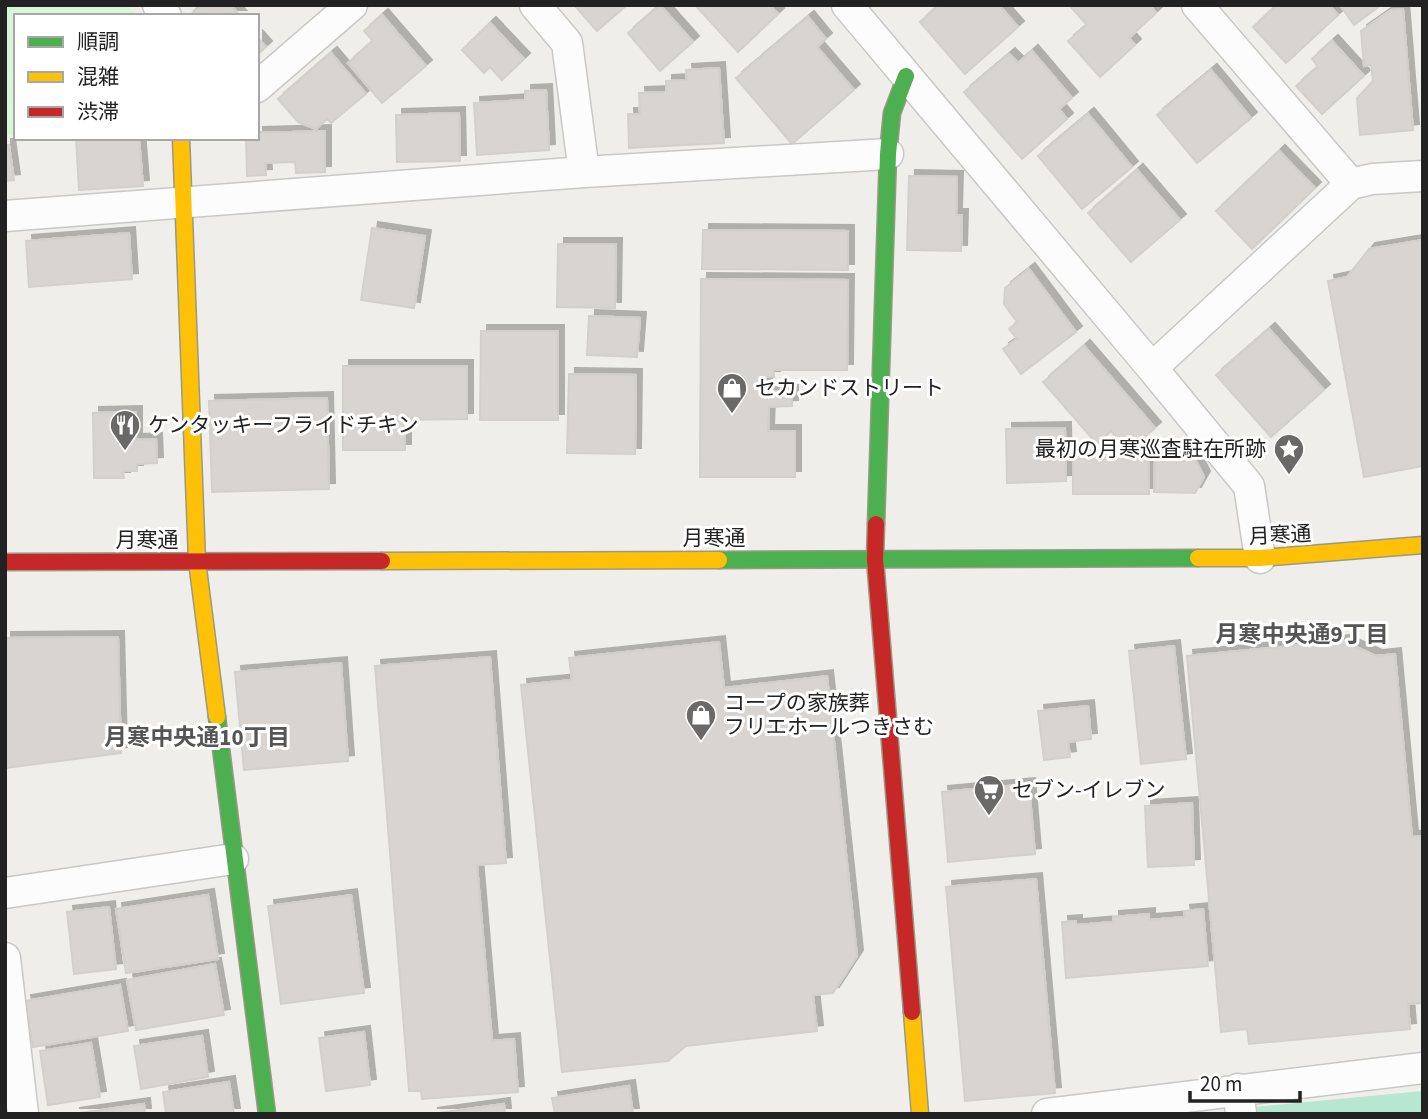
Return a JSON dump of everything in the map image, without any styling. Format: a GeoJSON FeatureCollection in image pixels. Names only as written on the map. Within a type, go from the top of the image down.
{"type":"FeatureCollection","features":[{"type":"Feature","properties":{"kind":"main road"},"geometry":{"type":"LineString","coordinates":[[906,76],[892,113],[888,154],[875,559],[920,1114]]}},
{"type":"Feature","properties":{"kind":"main road"},"geometry":{"type":"LineString","coordinates":[[187,143],[182,203],[197,561],[267,1114]]}},
{"type":"Feature","properties":{"kind":"main road","name":"月寒通"},"geometry":{"type":"LineString","coordinates":[[5,562],[1260,558],[1423,545]]}},
{"type":"Feature","properties":{"kind":"street"},"geometry":{"type":"LineString","coordinates":[[259,85],[352,5]]}},
{"type":"Feature","properties":{"kind":"street"},"geometry":{"type":"LineString","coordinates":[[535,5],[566,43],[584,172]]}},
{"type":"Feature","properties":{"kind":"street"},"geometry":{"type":"LineString","coordinates":[[847,5],[1249,486],[1260,558]]}},
{"type":"Feature","properties":{"kind":"street"},"geometry":{"type":"LineString","coordinates":[[1197,5],[1352,184]]}},
{"type":"Feature","properties":{"kind":"street"},"geometry":{"type":"LineString","coordinates":[[5,216],[584,172],[888,154]]}},
{"type":"Feature","properties":{"kind":"street"},"geometry":{"type":"LineString","coordinates":[[1152,369],[1352,184],[1372,179],[1423,176]]}},
{"type":"Feature","properties":{"kind":"street"},"geometry":{"type":"LineString","coordinates":[[5,893],[233,859]]}},
{"type":"Feature","properties":{"kind":"street"},"geometry":{"type":"LineString","coordinates":[[5,958],[10,1044],[23,1114]]}},
{"type":"Feature","properties":{"kind":"street"},"geometry":{"type":"LineString","coordinates":[[1047,1114],[1239,1101],[1423,1068]]}},
{"type":"Feature","properties":{"kind":"green space"},"geometry":{"type":"Polygon","coordinates":[[[5,5],[127,5],[134,14],[14,14],[14,134],[5,135],[5,5]]]}},
{"type":"Feature","properties":{"kind":"green space"},"geometry":{"type":"Polygon","coordinates":[[[1423,1091],[1423,1114],[1255,1114],[1254,1107],[1423,1091]]]}},
{"type":"Feature","properties":{"kind":"building"},"geometry":{"type":"Polygon","coordinates":[[[202,5],[231,5],[238,14],[191,14],[202,5]]]}},
{"type":"Feature","properties":{"kind":"building"},"geometry":{"type":"Polygon","coordinates":[[[574,5],[627,5],[597,31],[574,5]]]}},
{"type":"Feature","properties":{"kind":"building"},"geometry":{"type":"Polygon","coordinates":[[[660,5],[693,42],[660,71],[628,33],[660,5]]]}},
{"type":"Feature","properties":{"kind":"building"},"geometry":{"type":"Polygon","coordinates":[[[695,5],[770,5],[778,14],[738,52],[695,5]]]}},
{"type":"Feature","properties":{"kind":"building"},"geometry":{"type":"Polygon","coordinates":[[[939,5],[999,5],[1018,27],[965,74],[920,22],[939,5]]]}},
{"type":"Feature","properties":{"kind":"building"},"geometry":{"type":"Polygon","coordinates":[[[1069,5],[1150,5],[1156,13],[1129,38],[1135,45],[1100,77],[1068,41],[1087,25],[1069,5]]]}},
{"type":"Feature","properties":{"kind":"building"},"geometry":{"type":"Polygon","coordinates":[[[1277,5],[1329,5],[1338,15],[1286,63],[1253,27],[1277,5]]]}},
{"type":"Feature","properties":{"kind":"building"},"geometry":{"type":"Polygon","coordinates":[[[1340,5],[1381,5],[1354,25],[1340,5]]]}},
{"type":"Feature","properties":{"kind":"building"},"geometry":{"type":"Polygon","coordinates":[[[1403,9],[1413,130],[1360,135],[1357,98],[1373,81],[1371,65],[1364,66],[1361,31],[1391,10],[1403,9]]]}},
{"type":"Feature","properties":{"kind":"building"},"geometry":{"type":"Polygon","coordinates":[[[382,15],[426,66],[382,103],[348,63],[373,41],[364,31],[382,15]]]}},
{"type":"Feature","properties":{"kind":"building"},"geometry":{"type":"Polygon","coordinates":[[[808,17],[826,39],[817,47],[854,90],[792,144],[736,78],[808,17]]]}},
{"type":"Feature","properties":{"kind":"building"},"geometry":{"type":"Polygon","coordinates":[[[490,23],[524,59],[502,80],[490,67],[484,73],[462,50],[490,23]]]}},
{"type":"Feature","properties":{"kind":"building"},"geometry":{"type":"Polygon","coordinates":[[[259,39],[266,47],[259,53],[259,39]]]}},
{"type":"Feature","properties":{"kind":"building"},"geometry":{"type":"Polygon","coordinates":[[[1332,41],[1364,76],[1322,114],[1296,86],[1318,67],[1312,59],[1332,41]]]}},
{"type":"Feature","properties":{"kind":"building"},"geometry":{"type":"Polygon","coordinates":[[[1032,51],[1072,98],[1059,109],[1067,119],[1022,159],[964,92],[1009,54],[1018,63],[1032,51]]]}},
{"type":"Feature","properties":{"kind":"building"},"geometry":{"type":"Polygon","coordinates":[[[331,53],[366,94],[331,123],[327,119],[316,129],[298,122],[278,99],[331,53]]]}},
{"type":"Feature","properties":{"kind":"building"},"geometry":{"type":"Polygon","coordinates":[[[719,68],[724,143],[629,148],[628,114],[640,114],[639,93],[666,92],[666,81],[687,80],[686,70],[719,68]]]}},
{"type":"Feature","properties":{"kind":"building"},"geometry":{"type":"Polygon","coordinates":[[[1211,70],[1251,118],[1197,163],[1157,115],[1211,70]]]}},
{"type":"Feature","properties":{"kind":"building"},"geometry":{"type":"Polygon","coordinates":[[[546,90],[549,150],[477,155],[474,103],[525,100],[525,91],[546,90]]]}},
{"type":"Feature","properties":{"kind":"building"},"geometry":{"type":"Polygon","coordinates":[[[459,113],[460,161],[397,162],[396,115],[459,113]]]}},
{"type":"Feature","properties":{"kind":"building"},"geometry":{"type":"Polygon","coordinates":[[[1088,114],[1132,167],[1082,209],[1038,156],[1088,114]]]}},
{"type":"Feature","properties":{"kind":"building"},"geometry":{"type":"Polygon","coordinates":[[[325,131],[325,172],[296,173],[295,162],[265,163],[266,175],[247,176],[246,140],[259,140],[259,133],[325,131]]]}},
{"type":"Feature","properties":{"kind":"building"},"geometry":{"type":"Polygon","coordinates":[[[76,140],[139,140],[143,186],[79,190],[76,140]]]}},
{"type":"Feature","properties":{"kind":"building"},"geometry":{"type":"Polygon","coordinates":[[[5,145],[9,145],[14,180],[5,181],[5,145]]]}},
{"type":"Feature","properties":{"kind":"building"},"geometry":{"type":"Polygon","coordinates":[[[1279,151],[1315,188],[1252,249],[1216,211],[1279,151]]]}},
{"type":"Feature","properties":{"kind":"building"},"geometry":{"type":"Polygon","coordinates":[[[1137,170],[1180,220],[1131,262],[1088,213],[1137,170]]]}},
{"type":"Feature","properties":{"kind":"building"},"geometry":{"type":"Polygon","coordinates":[[[909,176],[957,177],[956,215],[962,215],[961,251],[907,250],[909,176]]]}},
{"type":"Feature","properties":{"kind":"building"},"geometry":{"type":"Polygon","coordinates":[[[372,228],[425,236],[414,308],[361,300],[372,228]]]}},
{"type":"Feature","properties":{"kind":"building"},"geometry":{"type":"Polygon","coordinates":[[[703,230],[848,231],[848,270],[702,269],[703,230]]]}},
{"type":"Feature","properties":{"kind":"building"},"geometry":{"type":"Polygon","coordinates":[[[129,233],[132,279],[29,287],[26,241],[129,233]]]}},
{"type":"Feature","properties":{"kind":"building"},"geometry":{"type":"Polygon","coordinates":[[[1423,240],[1423,466],[1364,477],[1328,281],[1347,277],[1369,249],[1423,240]]]}},
{"type":"Feature","properties":{"kind":"building"},"geometry":{"type":"Polygon","coordinates":[[[558,244],[616,244],[615,308],[557,307],[558,244]]]}},
{"type":"Feature","properties":{"kind":"building"},"geometry":{"type":"Polygon","coordinates":[[[1029,269],[1076,332],[1021,374],[1003,349],[1017,339],[1009,329],[1017,322],[1004,304],[1005,288],[1029,269]]]}},
{"type":"Feature","properties":{"kind":"building"},"geometry":{"type":"Polygon","coordinates":[[[701,279],[848,280],[847,370],[774,370],[774,377],[766,377],[766,391],[792,391],[792,406],[769,407],[768,431],[795,431],[795,477],[700,477],[701,279]]]}},
{"type":"Feature","properties":{"kind":"building"},"geometry":{"type":"Polygon","coordinates":[[[589,316],[640,318],[637,357],[587,355],[589,316]]]}},
{"type":"Feature","properties":{"kind":"building"},"geometry":{"type":"Polygon","coordinates":[[[1269,329],[1324,390],[1271,437],[1216,375],[1269,329]]]}},
{"type":"Feature","properties":{"kind":"building"},"geometry":{"type":"Polygon","coordinates":[[[481,331],[558,331],[558,420],[480,420],[481,331]]]}},
{"type":"Feature","properties":{"kind":"building"},"geometry":{"type":"Polygon","coordinates":[[[1084,346],[1155,428],[1128,452],[1111,431],[1097,444],[1043,382],[1084,346]]]}},
{"type":"Feature","properties":{"kind":"building"},"geometry":{"type":"Polygon","coordinates":[[[343,366],[467,366],[467,419],[405,420],[405,450],[343,450],[343,366]]]}},
{"type":"Feature","properties":{"kind":"building"},"geometry":{"type":"Polygon","coordinates":[[[569,374],[636,375],[635,454],[567,453],[569,374]]]}},
{"type":"Feature","properties":{"kind":"building"},"geometry":{"type":"Polygon","coordinates":[[[327,398],[329,489],[212,492],[209,401],[327,398]]]}},
{"type":"Feature","properties":{"kind":"building","name":"ケンタッキーフライドチキン"},"geometry":{"type":"Polygon","coordinates":[[[136,412],[136,440],[156,439],[157,463],[137,464],[137,471],[123,471],[124,478],[94,478],[93,413],[136,412]]]}},
{"type":"Feature","properties":{"kind":"building"},"geometry":{"type":"Polygon","coordinates":[[[1065,428],[1066,481],[1007,483],[1006,429],[1065,428]]]}},
{"type":"Feature","properties":{"kind":"building"},"geometry":{"type":"Polygon","coordinates":[[[1073,456],[1148,456],[1149,494],[1073,494],[1073,456]]]}},
{"type":"Feature","properties":{"kind":"building"},"geometry":{"type":"Polygon","coordinates":[[[1155,458],[1195,459],[1204,477],[1195,493],[1154,492],[1155,458]]]}},
{"type":"Feature","properties":{"kind":"building"},"geometry":{"type":"Polygon","coordinates":[[[118,637],[121,753],[5,768],[5,638],[118,637]]]}},
{"type":"Feature","properties":{"kind":"building"},"geometry":{"type":"Polygon","coordinates":[[[1343,641],[1376,656],[1395,654],[1412,837],[1422,836],[1423,844],[1423,1003],[1408,1004],[1410,1029],[1249,1044],[1247,1029],[1221,1032],[1187,656],[1343,641]]]}},
{"type":"Feature","properties":{"kind":"building"},"geometry":{"type":"Polygon","coordinates":[[[719,642],[724,688],[827,676],[857,956],[833,993],[813,995],[817,1031],[686,1046],[668,1061],[562,1072],[521,685],[572,680],[569,658],[719,642]]]}},
{"type":"Feature","properties":{"kind":"building"},"geometry":{"type":"Polygon","coordinates":[[[1174,646],[1186,759],[1141,764],[1129,651],[1174,646]]]}},
{"type":"Feature","properties":{"kind":"building"},"geometry":{"type":"Polygon","coordinates":[[[490,657],[506,863],[477,865],[492,1041],[514,1039],[518,1092],[422,1099],[421,1091],[409,1091],[375,666],[490,657]]]}},
{"type":"Feature","properties":{"kind":"building"},"geometry":{"type":"Polygon","coordinates":[[[341,663],[348,761],[244,770],[235,672],[341,663]]]}},
{"type":"Feature","properties":{"kind":"building"},"geometry":{"type":"Polygon","coordinates":[[[1088,706],[1091,739],[1068,742],[1070,757],[1044,760],[1038,711],[1088,706]]]}},
{"type":"Feature","properties":{"kind":"building"},"geometry":{"type":"Polygon","coordinates":[[[1029,784],[1035,854],[948,862],[942,792],[1029,784]]]}},
{"type":"Feature","properties":{"kind":"building"},"geometry":{"type":"Polygon","coordinates":[[[1192,803],[1194,865],[1148,867],[1145,806],[1192,803]]]}},
{"type":"Feature","properties":{"kind":"building"},"geometry":{"type":"Polygon","coordinates":[[[1036,879],[1055,1093],[965,1101],[946,887],[1036,879]]]}},
{"type":"Feature","properties":{"kind":"building"},"geometry":{"type":"Polygon","coordinates":[[[208,895],[218,959],[126,973],[116,909],[208,895]]]}},
{"type":"Feature","properties":{"kind":"building"},"geometry":{"type":"Polygon","coordinates":[[[351,895],[364,993],[281,1004],[268,906],[351,895]]]}},
{"type":"Feature","properties":{"kind":"building"},"geometry":{"type":"Polygon","coordinates":[[[109,907],[116,969],[74,974],[67,912],[109,907]]]}},
{"type":"Feature","properties":{"kind":"building"},"geometry":{"type":"Polygon","coordinates":[[[1203,909],[1208,966],[1066,978],[1062,922],[1076,921],[1076,925],[1113,922],[1113,917],[1149,914],[1149,920],[1185,917],[1184,911],[1203,909]]]}},
{"type":"Feature","properties":{"kind":"building"},"geometry":{"type":"Polygon","coordinates":[[[215,964],[224,1015],[136,1030],[127,980],[215,964]]]}},
{"type":"Feature","properties":{"kind":"building"},"geometry":{"type":"Polygon","coordinates":[[[120,985],[128,1031],[33,1047],[25,1001],[120,985]]]}},
{"type":"Feature","properties":{"kind":"building"},"geometry":{"type":"Polygon","coordinates":[[[364,1032],[370,1085],[326,1091],[319,1038],[364,1032]]]}},
{"type":"Feature","properties":{"kind":"building"},"geometry":{"type":"Polygon","coordinates":[[[202,1036],[208,1077],[141,1089],[134,1046],[202,1036]]]}},
{"type":"Feature","properties":{"kind":"building"},"geometry":{"type":"Polygon","coordinates":[[[91,1043],[100,1097],[48,1105],[40,1051],[91,1043]]]}},
{"type":"Feature","properties":{"kind":"building"},"geometry":{"type":"Polygon","coordinates":[[[229,1082],[234,1114],[166,1114],[163,1092],[229,1082]]]}},
{"type":"Feature","properties":{"kind":"building"},"geometry":{"type":"Polygon","coordinates":[[[629,1086],[633,1114],[555,1114],[552,1098],[629,1086]]]}},
{"type":"Feature","properties":{"kind":"building"},"geometry":{"type":"Polygon","coordinates":[[[144,1104],[145,1114],[73,1114],[144,1104]]]}},
{"type":"Feature","properties":{"kind":"building"},"geometry":{"type":"Polygon","coordinates":[[[504,1104],[505,1114],[431,1114],[504,1104]]]}},
{"type":"Feature","properties":{"kind":"traffic: fast"},"geometry":{"type":"LineString","coordinates":[[876,524],[888,154],[892,113],[906,76]]}},
{"type":"Feature","properties":{"kind":"traffic: fast"},"geometry":{"type":"LineString","coordinates":[[719,560],[1198,558]]}},
{"type":"Feature","properties":{"kind":"traffic: fast"},"geometry":{"type":"LineString","coordinates":[[217,717],[267,1114]]}},
{"type":"Feature","properties":{"kind":"traffic: slow"},"geometry":{"type":"LineString","coordinates":[[181,140],[197,561],[217,717]]}},
{"type":"Feature","properties":{"kind":"traffic: slow"},"geometry":{"type":"LineString","coordinates":[[1198,558],[1260,558],[1423,545]]}},
{"type":"Feature","properties":{"kind":"traffic: slow"},"geometry":{"type":"LineString","coordinates":[[382,561],[719,560]]}},
{"type":"Feature","properties":{"kind":"traffic: slow"},"geometry":{"type":"LineString","coordinates":[[912,1012],[920,1114]]}},
{"type":"Feature","properties":{"kind":"traffic: jam"},"geometry":{"type":"LineString","coordinates":[[876,524],[875,559],[912,1012]]}},
{"type":"Feature","properties":{"kind":"traffic: jam"},"geometry":{"type":"LineString","coordinates":[[5,562],[382,561]]}},
{"type":"Feature","properties":{"kind":"place","name":"セカンドストリート"},"geometry":{"type":"Point","coordinates":[732,415]}},
{"type":"Feature","properties":{"kind":"place","name":"ケンタッキーフライドチキン"},"geometry":{"type":"Point","coordinates":[125,452]}},
{"type":"Feature","properties":{"kind":"place","name":"最初の月寒巡査駐在所跡"},"geometry":{"type":"Point","coordinates":[1289,476]}},
{"type":"Feature","properties":{"kind":"place","name":"コープの家族葬 フリエホールつきさむ"},"geometry":{"type":"Point","coordinates":[701,742]}},
{"type":"Feature","properties":{"kind":"place","name":"セブン-イレブン"},"geometry":{"type":"Point","coordinates":[989,817]}},
{"type":"Feature","properties":{"kind":"district","name":"月寒中央通9丁目"},"geometry":{"type":"Point","coordinates":[1302,634]}},
{"type":"Feature","properties":{"kind":"district","name":"月寒中央通10丁目"},"geometry":{"type":"Point","coordinates":[197,737]}}]}
